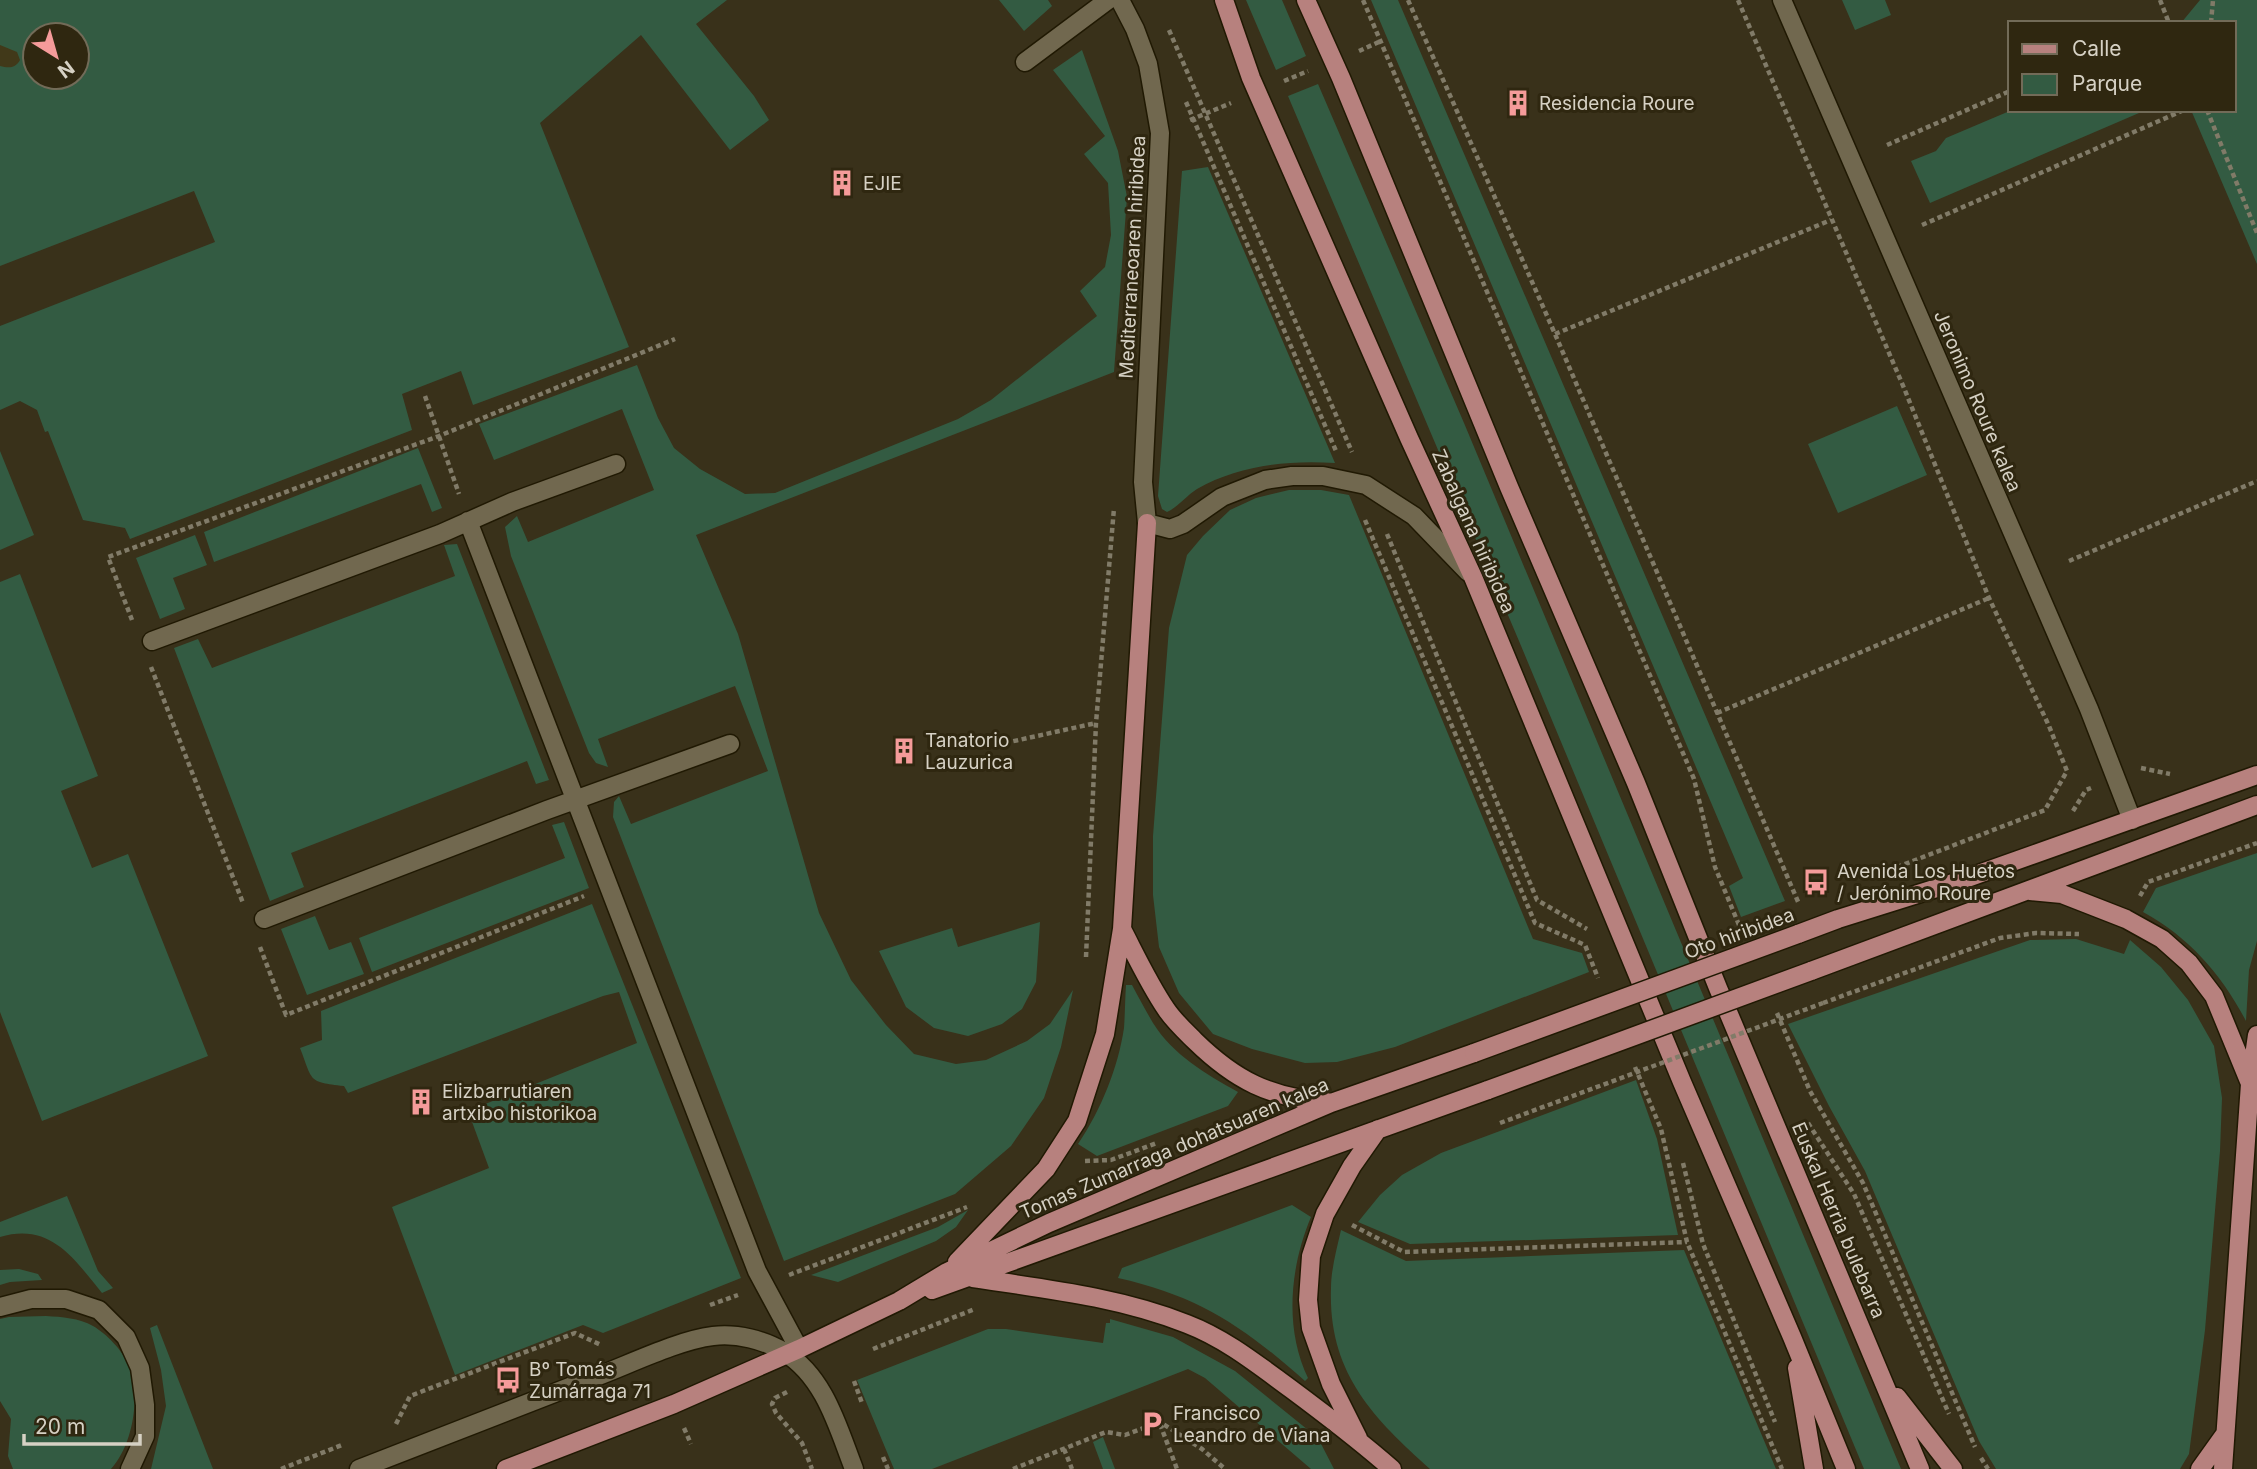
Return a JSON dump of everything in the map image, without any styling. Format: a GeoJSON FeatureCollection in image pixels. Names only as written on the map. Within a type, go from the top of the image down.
{"type":"FeatureCollection","features":[{"type":"Feature","properties":{"kind":"main road","name":"Zabalgana hiribidea"},"geometry":{"type":"LineString","coordinates":[[1224,0],[1258,92],[1403,425],[1473,577],[1682,1082],[1792,1337]]}},
{"type":"Feature","properties":{"kind":"main road"},"geometry":{"type":"LineString","coordinates":[[1306,0],[1333,61]]}},
{"type":"Feature","properties":{"kind":"main road","name":"Euskal Herria bulebarra"},"geometry":{"type":"LineString","coordinates":[[1333,61],[1920,1469]]}},
{"type":"Feature","properties":{"kind":"main road"},"geometry":{"type":"LineString","coordinates":[[947,1272],[1046,1169],[1077,1121],[1105,1034],[1122,929],[1147,523]]}},
{"type":"Feature","properties":{"kind":"main road","name":"Oto hiribidea"},"geometry":{"type":"LineString","coordinates":[[1474,1053],[1838,919],[1933,890],[2257,775]]}},
{"type":"Feature","properties":{"kind":"main road"},"geometry":{"type":"LineString","coordinates":[[2026,891],[2257,805]]}},
{"type":"Feature","properties":{"kind":"main road"},"geometry":{"type":"LineString","coordinates":[[2026,891],[2062,894],[2126,919],[2162,939],[2189,963],[2214,996],[2250,1084]]}},
{"type":"Feature","properties":{"kind":"main road","name":"Tomas Zumarraga dohatsuaren kalea"},"geometry":{"type":"LineString","coordinates":[[900,1301],[1488,1090],[2026,891]]}},
{"type":"Feature","properties":{"kind":"main road"},"geometry":{"type":"LineString","coordinates":[[1122,929],[1150,984],[1168,1012],[1220,1065],[1254,1086],[1309,1101],[1331,1103]]}},
{"type":"Feature","properties":{"kind":"main road"},"geometry":{"type":"LineString","coordinates":[[2223,1469],[2250,1084],[2257,1035]]}},
{"type":"Feature","properties":{"kind":"main road","name":"Tomas Zumarraga dohatsuaren kalea"},"geometry":{"type":"LineString","coordinates":[[506,1469],[674,1404],[793,1352],[900,1301],[947,1272],[1049,1223],[1331,1103],[1474,1053]]}},
{"type":"Feature","properties":{"kind":"main road"},"geometry":{"type":"LineString","coordinates":[[1360,1441],[1331,1384],[1311,1328],[1308,1300],[1311,1256],[1325,1214],[1352,1166],[1378,1129]]}},
{"type":"Feature","properties":{"kind":"main road"},"geometry":{"type":"LineString","coordinates":[[970,1277],[1105,1298],[1187,1324],[1219,1339],[1260,1366],[1360,1441],[1392,1469]]}},
{"type":"Feature","properties":{"kind":"main road"},"geometry":{"type":"LineString","coordinates":[[1792,1337],[1814,1469]]}},
{"type":"Feature","properties":{"kind":"main road"},"geometry":{"type":"LineString","coordinates":[[1792,1337],[1846,1469]]}},
{"type":"Feature","properties":{"kind":"main road"},"geometry":{"type":"LineString","coordinates":[[1882,1376],[1953,1469]]}},
{"type":"Feature","properties":{"kind":"main road"},"geometry":{"type":"LineString","coordinates":[[2200,1469],[2225,1434]]}},
{"type":"Feature","properties":{"kind":"street"},"geometry":{"type":"LineString","coordinates":[[1025,62],[1108,0]]}},
{"type":"Feature","properties":{"kind":"street","name":"Mediterraneoaren hiribidea"},"geometry":{"type":"LineString","coordinates":[[1120,0],[1135,29],[1148,64],[1160,133],[1143,482],[1147,523]]}},
{"type":"Feature","properties":{"kind":"street","name":"Jeronimo Roure kalea"},"geometry":{"type":"LineString","coordinates":[[1782,0],[2089,709],[2132,820]]}},
{"type":"Feature","properties":{"kind":"street"},"geometry":{"type":"LineString","coordinates":[[150,650],[440,534],[512,502],[616,464]]}},
{"type":"Feature","properties":{"kind":"street"},"geometry":{"type":"LineString","coordinates":[[1147,523],[1170,528],[1183,524],[1222,496],[1265,480],[1292,476],[1323,476],[1366,485],[1414,516],[1473,577]]}},
{"type":"Feature","properties":{"kind":"street"},"geometry":{"type":"LineString","coordinates":[[468,521],[747,1246],[793,1352],[827,1399],[854,1469]]}},
{"type":"Feature","properties":{"kind":"street"},"geometry":{"type":"LineString","coordinates":[[264,919],[730,744]]}},
{"type":"Feature","properties":{"kind":"street"},"geometry":{"type":"LineString","coordinates":[[0,1307],[31,1299],[66,1299],[99,1310],[126,1337],[140,1368],[145,1405],[145,1436],[130,1469]]}},
{"type":"Feature","properties":{"kind":"street"},"geometry":{"type":"LineString","coordinates":[[359,1469],[691,1341],[731,1335],[793,1352]]}},
{"type":"Feature","properties":{"kind":"path"},"geometry":{"type":"LineString","coordinates":[[1363,0],[1694,779],[1715,867],[1741,929]]}},
{"type":"Feature","properties":{"kind":"path"},"geometry":{"type":"LineString","coordinates":[[1408,0],[1555,334],[1799,904]]}},
{"type":"Feature","properties":{"kind":"path"},"geometry":{"type":"LineString","coordinates":[[1738,0],[1904,388],[1989,598],[2067,771],[2045,810],[1884,872]]}},
{"type":"Feature","properties":{"kind":"path"},"geometry":{"type":"LineString","coordinates":[[2160,0],[2168,21]]}},
{"type":"Feature","properties":{"kind":"path"},"geometry":{"type":"LineString","coordinates":[[2211,21],[2213,0]]}},
{"type":"Feature","properties":{"kind":"path"},"geometry":{"type":"LineString","coordinates":[[1193,119],[1381,41]]}},
{"type":"Feature","properties":{"kind":"path"},"geometry":{"type":"LineString","coordinates":[[1887,145],[2008,92]]}},
{"type":"Feature","properties":{"kind":"path"},"geometry":{"type":"LineString","coordinates":[[1184,95],[1535,923],[1585,945],[1600,982]]}},
{"type":"Feature","properties":{"kind":"path"},"geometry":{"type":"LineString","coordinates":[[1922,225],[2179,112]]}},
{"type":"Feature","properties":{"kind":"path"},"geometry":{"type":"LineString","coordinates":[[2208,112],[2257,233]]}},
{"type":"Feature","properties":{"kind":"path"},"geometry":{"type":"LineString","coordinates":[[1555,334],[1831,220]]}},
{"type":"Feature","properties":{"kind":"path"},"geometry":{"type":"LineString","coordinates":[[133,620],[108,557],[439,436],[675,339]]}},
{"type":"Feature","properties":{"kind":"path"},"geometry":{"type":"LineString","coordinates":[[425,396],[468,521]]}},
{"type":"Feature","properties":{"kind":"path"},"geometry":{"type":"LineString","coordinates":[[2069,561],[2257,481]]}},
{"type":"Feature","properties":{"kind":"path"},"geometry":{"type":"LineString","coordinates":[[1086,968],[1096,723],[1115,502]]}},
{"type":"Feature","properties":{"kind":"path"},"geometry":{"type":"LineString","coordinates":[[1717,713],[1989,598]]}},
{"type":"Feature","properties":{"kind":"path"},"geometry":{"type":"LineString","coordinates":[[150,650],[246,911]]}},
{"type":"Feature","properties":{"kind":"path"},"geometry":{"type":"LineString","coordinates":[[1005,743],[1096,723]]}},
{"type":"Feature","properties":{"kind":"path"},"geometry":{"type":"LineString","coordinates":[[2126,919],[2148,882],[2257,843]]}},
{"type":"Feature","properties":{"kind":"path"},"geometry":{"type":"LineString","coordinates":[[260,946],[286,1015],[595,892]]}},
{"type":"Feature","properties":{"kind":"path"},"geometry":{"type":"LineString","coordinates":[[1537,900],[1588,929]]}},
{"type":"Feature","properties":{"kind":"path"},"geometry":{"type":"LineString","coordinates":[[1788,909],[1811,900]]}},
{"type":"Feature","properties":{"kind":"path"},"geometry":{"type":"LineString","coordinates":[[1500,1122],[2000,938],[2036,933],[2082,934]]}},
{"type":"Feature","properties":{"kind":"path"},"geometry":{"type":"LineString","coordinates":[[1773,1004],[1810,1091],[1863,1182],[1977,1452],[1988,1469]]}},
{"type":"Feature","properties":{"kind":"path"},"geometry":{"type":"LineString","coordinates":[[1758,1013],[1768,1037]]}},
{"type":"Feature","properties":{"kind":"path"},"geometry":{"type":"LineString","coordinates":[[1631,1056],[1661,1129],[1687,1242],[1783,1469]]}},
{"type":"Feature","properties":{"kind":"path"},"geometry":{"type":"LineString","coordinates":[[1647,1066],[1653,1078]]}},
{"type":"Feature","properties":{"kind":"path"},"geometry":{"type":"LineString","coordinates":[[1801,1112],[1854,1194],[1951,1419]]}},
{"type":"Feature","properties":{"kind":"path"},"geometry":{"type":"LineString","coordinates":[[1681,1156],[1703,1244],[1780,1434]]}},
{"type":"Feature","properties":{"kind":"path"},"geometry":{"type":"LineString","coordinates":[[710,1305],[965,1208],[973,1202]]}},
{"type":"Feature","properties":{"kind":"path"},"geometry":{"type":"LineString","coordinates":[[1350,1224],[1405,1252],[1687,1242]]}},
{"type":"Feature","properties":{"kind":"path"},"geometry":{"type":"LineString","coordinates":[[873,1349],[977,1308]]}},
{"type":"Feature","properties":{"kind":"path"},"geometry":{"type":"LineString","coordinates":[[383,1429],[396,1424],[410,1396],[575,1333],[603,1346]]}},
{"type":"Feature","properties":{"kind":"path"},"geometry":{"type":"LineString","coordinates":[[775,1398],[772,1404],[776,1413],[802,1443],[812,1469]]}},
{"type":"Feature","properties":{"kind":"path"},"geometry":{"type":"LineString","coordinates":[[1013,1469],[1106,1432],[1125,1435],[1160,1422]]}},
{"type":"Feature","properties":{"kind":"path"},"geometry":{"type":"LineString","coordinates":[[1160,1422],[1177,1469]]}},
{"type":"Feature","properties":{"kind":"path"},"geometry":{"type":"LineString","coordinates":[[1160,1422],[1225,1469]]}},
{"type":"Feature","properties":{"kind":"path"},"geometry":{"type":"LineString","coordinates":[[281,1469],[345,1444]]}},
{"type":"Feature","properties":{"kind":"path"},"geometry":{"type":"LineString","coordinates":[[1064,1448],[1072,1469]]}},
{"type":"Feature","properties":{"kind":"green space"},"geometry":{"type":"Polygon","coordinates":[[[0,0],[727,0],[696,24],[754,96],[769,120],[730,150],[641,35],[540,123],[629,347],[473,405],[461,371],[402,394],[412,430],[130,539],[125,528],[83,520],[37,410],[20,401],[0,410],[0,326],[215,242],[194,191],[0,266],[0,0]]]}},
{"type":"Feature","properties":{"kind":"green space"},"geometry":{"type":"Polygon","coordinates":[[[999,0],[1048,0],[1052,6],[1024,31],[999,0]]]}},
{"type":"Feature","properties":{"kind":"green space"},"geometry":{"type":"Polygon","coordinates":[[[1246,0],[1282,0],[1306,56],[1276,70],[1246,0]]]}},
{"type":"Feature","properties":{"kind":"green space"},"geometry":{"type":"Polygon","coordinates":[[[1371,0],[1398,0],[1785,901],[1741,917],[1729,886],[1743,878],[1371,0]]]}},
{"type":"Feature","properties":{"kind":"green space"},"geometry":{"type":"Polygon","coordinates":[[[1842,0],[1885,0],[1891,15],[1855,30],[1842,0]]]}},
{"type":"Feature","properties":{"kind":"green space"},"geometry":{"type":"Polygon","coordinates":[[[2200,0],[2257,0],[2257,264],[2192,112],[2236,112],[2236,21],[2183,21],[2200,0]]]}},
{"type":"Feature","properties":{"kind":"green space"},"geometry":{"type":"Polygon","coordinates":[[[1082,50],[1118,151],[1127,197],[1114,372],[696,535],[738,634],[819,913],[851,980],[886,1025],[914,1054],[956,1064],[986,1060],[1027,1041],[1050,1024],[1073,990],[1061,1047],[1044,1098],[1011,1146],[955,1194],[784,1261],[613,817],[614,802],[619,796],[631,824],[768,771],[735,686],[598,739],[608,767],[596,763],[589,753],[511,556],[505,527],[517,516],[528,542],[654,490],[622,409],[494,460],[479,424],[637,365],[658,418],[674,448],[700,469],[745,494],[775,493],[958,419],[991,400],[1097,316],[1080,291],[1105,267],[1111,235],[1108,183],[1084,154],[1105,136],[1053,70],[1082,50]]]}},
{"type":"Feature","properties":{"kind":"green space"},"geometry":{"type":"Polygon","coordinates":[[[1318,84],[1464,423],[1901,1469],[1864,1469],[1519,641],[1288,96],[1318,84]]]}},
{"type":"Feature","properties":{"kind":"green space"},"geometry":{"type":"Polygon","coordinates":[[[2008,112],[2141,112],[1930,203],[1911,161],[1936,151],[1946,138],[2008,112]]]}},
{"type":"Feature","properties":{"kind":"green space"},"geometry":{"type":"Polygon","coordinates":[[[1208,167],[1335,463],[1300,462],[1247,469],[1197,489],[1167,512],[1162,509],[1158,496],[1182,171],[1208,167]]]}},
{"type":"Feature","properties":{"kind":"green space"},"geometry":{"type":"Polygon","coordinates":[[[1897,406],[1927,475],[1838,513],[1808,444],[1897,406]]]}},
{"type":"Feature","properties":{"kind":"green space"},"geometry":{"type":"Polygon","coordinates":[[[418,448],[442,508],[432,512],[421,484],[214,562],[204,532],[418,448]]]}},
{"type":"Feature","properties":{"kind":"green space"},"geometry":{"type":"Polygon","coordinates":[[[0,451],[34,535],[0,550],[0,451]]]}},
{"type":"Feature","properties":{"kind":"green space"},"geometry":{"type":"Polygon","coordinates":[[[1289,490],[1321,490],[1349,495],[1533,939],[1582,953],[1589,972],[1395,1047],[1337,1062],[1305,1063],[1252,1049],[1213,1034],[1179,993],[1159,947],[1153,895],[1153,836],[1169,628],[1187,555],[1230,510],[1256,498],[1289,490]]]}},
{"type":"Feature","properties":{"kind":"green space"},"geometry":{"type":"Polygon","coordinates":[[[195,535],[207,565],[173,578],[185,609],[160,619],[136,558],[195,535]]]}},
{"type":"Feature","properties":{"kind":"green space"},"geometry":{"type":"Polygon","coordinates":[[[457,544],[549,780],[536,784],[527,761],[291,853],[304,887],[270,901],[174,648],[198,639],[212,668],[455,576],[444,545],[457,544]]]}},
{"type":"Feature","properties":{"kind":"green space"},"geometry":{"type":"Polygon","coordinates":[[[20,574],[98,776],[61,791],[92,868],[128,854],[208,1056],[42,1121],[0,1012],[0,582],[20,574]]]}},
{"type":"Feature","properties":{"kind":"green space"},"geometry":{"type":"Polygon","coordinates":[[[564,822],[589,888],[372,972],[359,938],[565,858],[552,825],[564,822]]]}},
{"type":"Feature","properties":{"kind":"green space"},"geometry":{"type":"Polygon","coordinates":[[[2257,853],[2257,941],[2249,970],[2246,1021],[2226,988],[2203,959],[2175,933],[2143,912],[2156,888],[2257,853]]]}},
{"type":"Feature","properties":{"kind":"green space"},"geometry":{"type":"Polygon","coordinates":[[[592,904],[741,1278],[603,1333],[583,1325],[455,1375],[392,1207],[489,1168],[468,1111],[637,1043],[619,992],[348,1093],[344,1086],[323,1083],[313,1078],[300,1048],[322,1040],[321,1011],[592,904]]]}},
{"type":"Feature","properties":{"kind":"green space"},"geometry":{"type":"Polygon","coordinates":[[[315,916],[329,950],[351,942],[364,974],[307,995],[281,929],[315,916]]]}},
{"type":"Feature","properties":{"kind":"green space"},"geometry":{"type":"Polygon","coordinates":[[[1040,922],[1036,982],[1022,1009],[1002,1024],[968,1036],[934,1028],[906,1007],[879,951],[952,928],[958,947],[1040,922]]]}},
{"type":"Feature","properties":{"kind":"green space"},"geometry":{"type":"Polygon","coordinates":[[[2076,939],[2124,954],[2130,940],[2161,967],[2188,1000],[2214,1046],[2222,1098],[2220,1151],[2205,1330],[2189,1454],[2180,1469],[1996,1469],[1979,1441],[1865,1171],[1788,1024],[2030,940],[2076,939]]]}},
{"type":"Feature","properties":{"kind":"green space"},"geometry":{"type":"Polygon","coordinates":[[[1126,985],[1132,985],[1153,1023],[1170,1045],[1202,1071],[1238,1092],[1228,1106],[1097,1156],[1078,1144],[1101,1103],[1118,1058],[1124,1028],[1126,985]]]}},
{"type":"Feature","properties":{"kind":"green space"},"geometry":{"type":"Polygon","coordinates":[[[1636,1080],[1657,1139],[1678,1235],[1410,1244],[1358,1222],[1380,1195],[1402,1175],[1441,1153],[1636,1080]]]}},
{"type":"Feature","properties":{"kind":"green space"},"geometry":{"type":"Polygon","coordinates":[[[67,1196],[98,1271],[113,1288],[102,1293],[71,1256],[47,1239],[18,1234],[0,1237],[0,1222],[67,1196]]]}},
{"type":"Feature","properties":{"kind":"green space"},"geometry":{"type":"Polygon","coordinates":[[[1292,1205],[1311,1217],[1298,1256],[1293,1298],[1295,1339],[1308,1378],[1305,1381],[1240,1329],[1219,1316],[1173,1294],[1118,1278],[1122,1268],[1292,1205]]]}},
{"type":"Feature","properties":{"kind":"green space"},"geometry":{"type":"Polygon","coordinates":[[[968,1210],[956,1227],[936,1241],[838,1282],[811,1275],[938,1227],[968,1210]]]}},
{"type":"Feature","properties":{"kind":"green space"},"geometry":{"type":"Polygon","coordinates":[[[1341,1230],[1406,1261],[1684,1250],[1776,1469],[1430,1469],[1372,1411],[1346,1368],[1337,1344],[1332,1318],[1331,1288],[1341,1230]]]}},
{"type":"Feature","properties":{"kind":"green space"},"geometry":{"type":"Polygon","coordinates":[[[19,1269],[38,1274],[42,1280],[0,1285],[0,1270],[19,1269]]]}},
{"type":"Feature","properties":{"kind":"green space"},"geometry":{"type":"Polygon","coordinates":[[[64,1317],[93,1326],[114,1343],[129,1366],[134,1391],[133,1420],[125,1447],[111,1469],[13,1469],[8,1456],[11,1419],[0,1401],[0,1319],[64,1317]]]}},
{"type":"Feature","properties":{"kind":"green space"},"geometry":{"type":"Polygon","coordinates":[[[1110,1319],[1173,1337],[1235,1371],[1318,1438],[1334,1469],[1311,1469],[1205,1378],[1188,1369],[932,1469],[894,1469],[857,1380],[988,1329],[1006,1329],[1103,1343],[1106,1323],[1110,1323],[1110,1319]]]}},
{"type":"Feature","properties":{"kind":"green space"},"geometry":{"type":"Polygon","coordinates":[[[157,1325],[213,1469],[151,1469],[166,1406],[161,1370],[150,1328],[157,1325]]]}},
{"type":"Feature","properties":{"kind":"green space"},"geometry":{"type":"Polygon","coordinates":[[[1103,1437],[1115,1469],[1103,1469],[1093,1442],[1103,1437]]]}},
{"type":"Feature","properties":{"kind":"sand"},"geometry":{"type":"Polygon","coordinates":[[[0,45],[17,52],[20,60],[16,65],[0,66],[0,45]]]}},
{"type":"Feature","properties":{"kind":"place","name":"Residencia Roure"},"geometry":{"type":"Point","coordinates":[1518,103]}},
{"type":"Feature","properties":{"kind":"place","name":"EJIE"},"geometry":{"type":"Point","coordinates":[842,183]}},
{"type":"Feature","properties":{"kind":"place","name":"Tanatorio Lauzurica"},"geometry":{"type":"Point","coordinates":[904,751]}},
{"type":"Feature","properties":{"kind":"place","name":"Avenida Los Huetos / Jerónimo Roure"},"geometry":{"type":"Point","coordinates":[1816,882]}},
{"type":"Feature","properties":{"kind":"place","name":"Elizbarrutiaren artxibo historikoa"},"geometry":{"type":"Point","coordinates":[421,1102]}},
{"type":"Feature","properties":{"kind":"place","name":"Bº Tomás Zumárraga 71"},"geometry":{"type":"Point","coordinates":[508,1380]}},
{"type":"Feature","properties":{"kind":"place","name":"Francisco Leandro de Viana"},"geometry":{"type":"Point","coordinates":[1152,1424]}}]}
